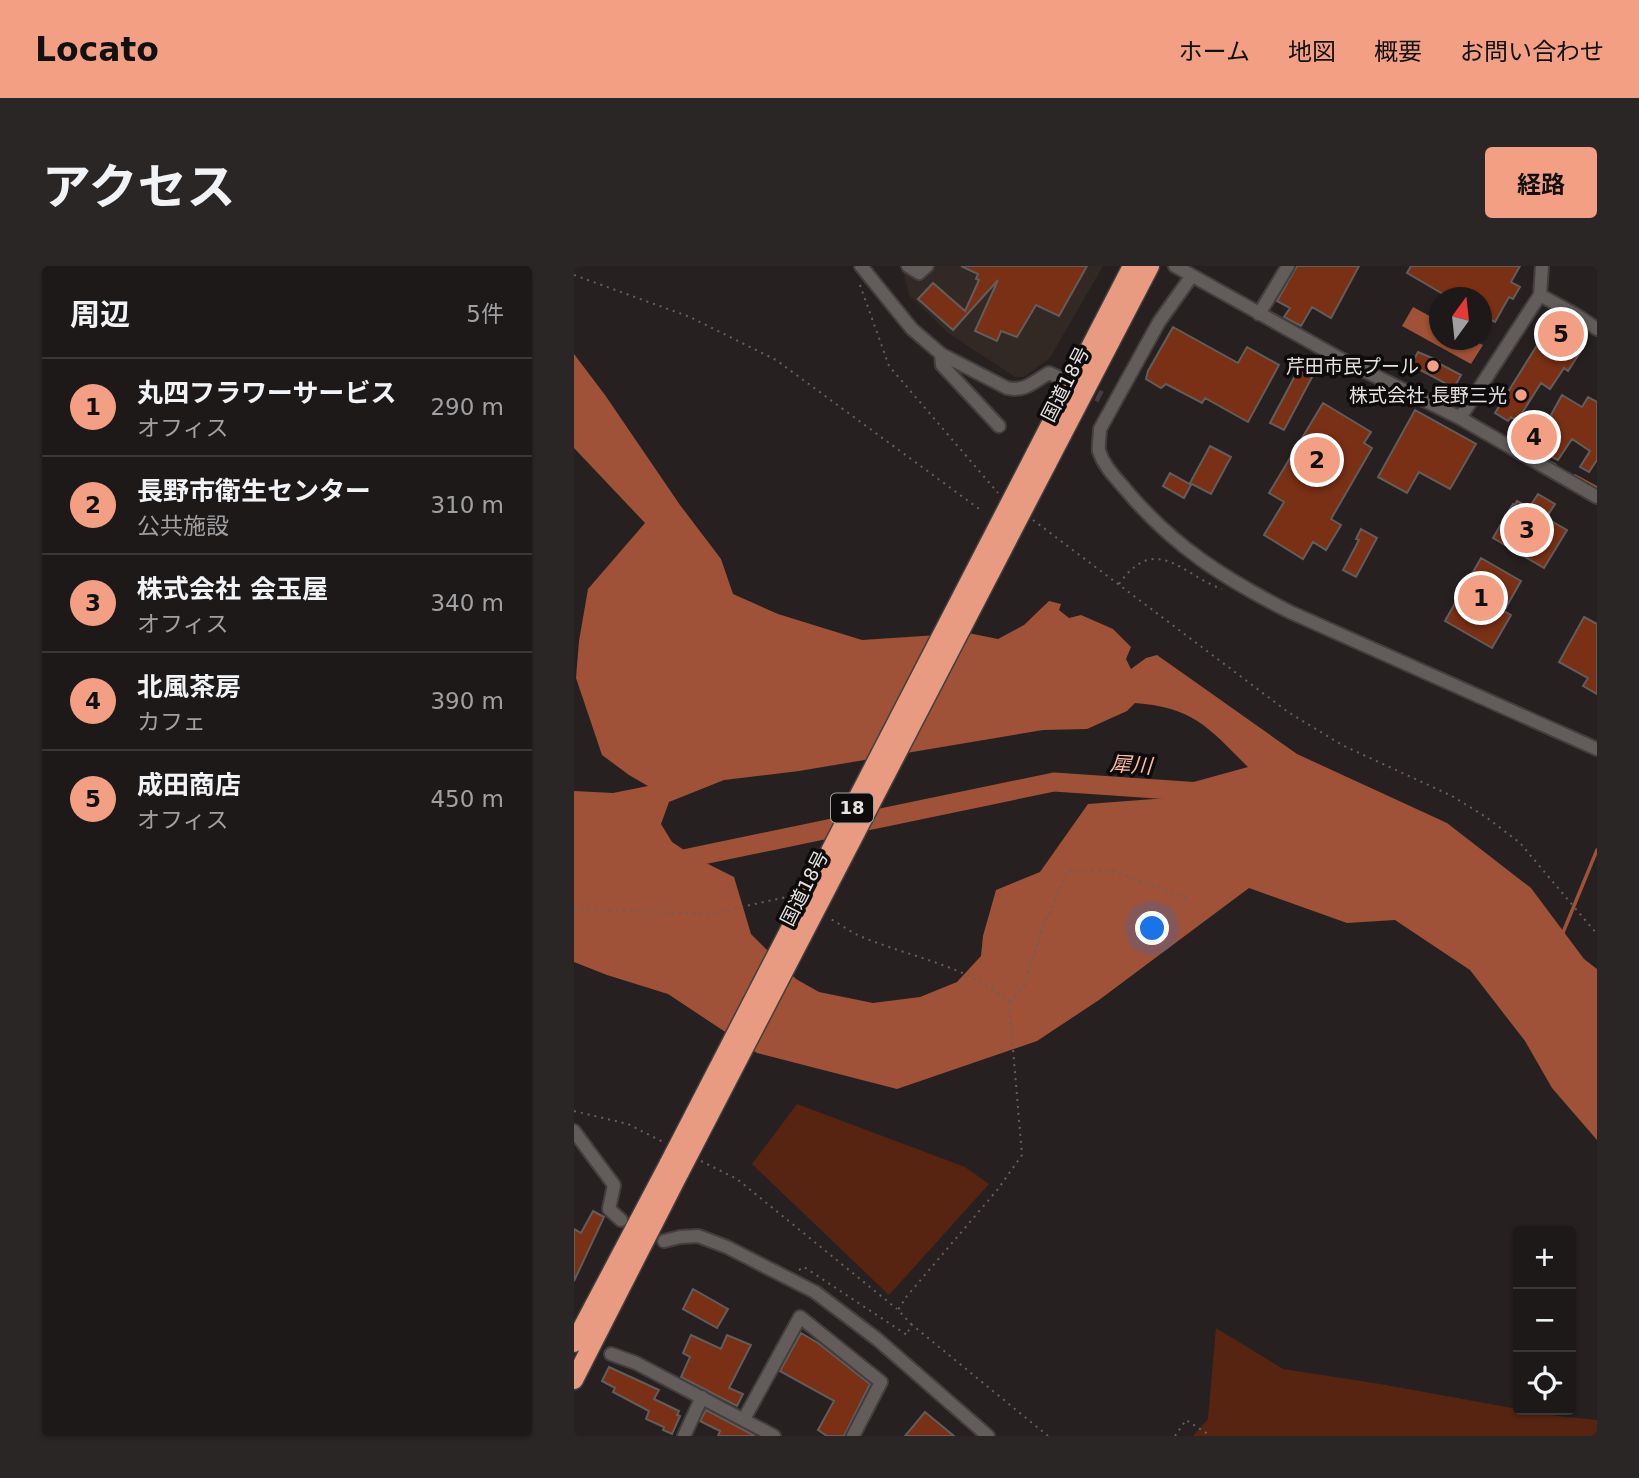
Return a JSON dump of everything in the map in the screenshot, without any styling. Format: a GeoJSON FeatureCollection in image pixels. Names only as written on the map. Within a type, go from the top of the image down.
{"type":"FeatureCollection","features":[{"type":"Feature","properties":{"kind":"highway","name":"国道18号"},"geometry":{"type":"LineString","coordinates":[[574,1380],[675,1167],[1041,459],[1132,266]]}},
{"type":"Feature","properties":{"kind":"highway","name":"国道18号"},"geometry":{"type":"LineString","coordinates":[[1041,459],[1150,266]]}},
{"type":"Feature","properties":{"kind":"highway","name":"国道18号"},"geometry":{"type":"LineString","coordinates":[[574,1343],[675,1167]]}},
{"type":"Feature","properties":{"kind":"street"},"geometry":{"type":"LineString","coordinates":[[861,266],[912,329],[941,354],[1007,388],[1017,390],[1028,387],[1049,373],[1058,377]]}},
{"type":"Feature","properties":{"kind":"street"},"geometry":{"type":"LineString","coordinates":[[908,266],[919,273],[927,266]]}},
{"type":"Feature","properties":{"kind":"street"},"geometry":{"type":"LineString","coordinates":[[1175,266],[1339,358],[1460,418],[1597,497]]}},
{"type":"Feature","properties":{"kind":"street"},"geometry":{"type":"LineString","coordinates":[[1259,314],[1288,266]]}},
{"type":"Feature","properties":{"kind":"street"},"geometry":{"type":"LineString","coordinates":[[1460,418],[1540,295],[1542,266]]}},
{"type":"Feature","properties":{"kind":"street"},"geometry":{"type":"LineString","coordinates":[[1191,277],[1159,322],[1100,429],[1098,448],[1106,466],[1132,498],[1177,543],[1219,575],[1242,588],[1597,749]]}},
{"type":"Feature","properties":{"kind":"street"},"geometry":{"type":"LineString","coordinates":[[1540,295],[1597,330]]}},
{"type":"Feature","properties":{"kind":"street"},"geometry":{"type":"LineString","coordinates":[[941,354],[942,365],[999,426]]}},
{"type":"Feature","properties":{"kind":"street"},"geometry":{"type":"LineString","coordinates":[[1101,397],[1114,404]]}},
{"type":"Feature","properties":{"kind":"street"},"geometry":{"type":"LineString","coordinates":[[574,1131],[614,1185],[609,1209],[621,1220]]}},
{"type":"Feature","properties":{"kind":"street"},"geometry":{"type":"LineString","coordinates":[[664,1241],[698,1236],[727,1247],[815,1292],[877,1339],[988,1436]]}},
{"type":"Feature","properties":{"kind":"street"},"geometry":{"type":"LineString","coordinates":[[744,1419],[800,1317],[881,1382],[853,1436]]}},
{"type":"Feature","properties":{"kind":"street"},"geometry":{"type":"LineString","coordinates":[[611,1354],[636,1363],[774,1436]]}},
{"type":"Feature","properties":{"kind":"street"},"geometry":{"type":"LineString","coordinates":[[684,1436],[702,1397]]}},
{"type":"Feature","properties":{"kind":"path"},"geometry":{"type":"LineString","coordinates":[[861,266],[860,286],[889,366],[992,489],[1003,497]]}},
{"type":"Feature","properties":{"kind":"path"},"geometry":{"type":"LineString","coordinates":[[574,275],[690,317],[776,360],[982,510]]}},
{"type":"Feature","properties":{"kind":"path"},"geometry":{"type":"LineString","coordinates":[[1034,521],[1288,712],[1342,745],[1452,796],[1486,817],[1520,842],[1597,934]]}},
{"type":"Feature","properties":{"kind":"path"},"geometry":{"type":"LineString","coordinates":[[1119,585],[1131,568],[1160,559],[1173,562],[1220,589],[1242,588]]}},
{"type":"Feature","properties":{"kind":"path"},"geometry":{"type":"LineString","coordinates":[[898,1310],[998,1189],[1022,1155],[1009,1002],[1024,986],[1042,929],[1068,871],[1113,871],[1191,900]]}},
{"type":"Feature","properties":{"kind":"path"},"geometry":{"type":"LineString","coordinates":[[574,1111],[628,1124],[664,1143]]}},
{"type":"Feature","properties":{"kind":"path"},"geometry":{"type":"LineString","coordinates":[[701,1161],[737,1179],[1048,1436]]}},
{"type":"Feature","properties":{"kind":"path"},"geometry":{"type":"LineString","coordinates":[[787,1277],[804,1267],[907,1335],[911,1324]]}},
{"type":"Feature","properties":{"kind":"path"},"geometry":{"type":"LineString","coordinates":[[1175,1436],[1186,1420],[1211,1436]]}},
{"type":"Feature","properties":{"kind":"shaded area"},"geometry":{"type":"Polygon","coordinates":[[[902,266],[1103,266],[1050,358],[1024,377],[1015,377],[948,333],[909,295],[902,266]]]}},
{"type":"Feature","properties":{"kind":"shaded area"},"geometry":{"type":"Polygon","coordinates":[[[1413,307],[1429,316],[1429,341],[1402,326],[1413,307]]]}},
{"type":"Feature","properties":{"kind":"shaded area"},"geometry":{"type":"Polygon","coordinates":[[[1446,350],[1480,350],[1471,364],[1446,350]]]}},
{"type":"Feature","properties":{"kind":"shaded area"},"geometry":{"type":"Polygon","coordinates":[[[574,354],[721,559],[733,594],[778,614],[862,640],[968,633],[998,639],[1024,625],[1049,601],[1061,604],[1059,610],[1069,618],[1081,615],[1113,629],[1131,647],[1126,659],[1131,669],[1146,658],[1157,655],[1297,754],[1447,823],[1531,888],[1584,959],[1597,969],[1597,1140],[1552,1088],[1525,1041],[1470,970],[1395,920],[1347,923],[1249,888],[1099,1000],[1037,1041],[897,1089],[757,1053],[668,994],[574,962],[574,791],[613,793],[648,786],[602,755],[576,678],[588,589],[645,523],[574,448],[574,354]],[[1135,703],[1127,711],[1087,729],[1043,730],[799,771],[724,780],[669,802],[661,824],[672,842],[696,858],[734,877],[751,934],[796,979],[819,992],[873,1003],[920,997],[957,982],[981,956],[983,936],[996,890],[1040,872],[1088,804],[1167,798],[1179,786],[1248,767],[1199,722],[1172,709],[1135,703]]]}},
{"type":"Feature","properties":{"kind":"shaded area"},"geometry":{"type":"Polygon","coordinates":[[[797,1104],[965,1167],[989,1184],[889,1295],[752,1164],[797,1104]]]}},
{"type":"Feature","properties":{"kind":"shaded area"},"geometry":{"type":"Polygon","coordinates":[[[1216,1328],[1283,1369],[1513,1408],[1513,1415],[1551,1415],[1597,1420],[1597,1436],[1193,1436],[1208,1419],[1216,1328]]]}},
{"type":"Feature","properties":{"kind":"building"},"geometry":{"type":"Polygon","coordinates":[[[961,266],[1087,266],[1059,316],[1036,305],[1017,337],[1001,331],[997,341],[975,331],[998,280],[953,330],[918,299],[933,283],[965,311],[979,280],[976,279],[978,274],[961,266]]]}},
{"type":"Feature","properties":{"kind":"building"},"geometry":{"type":"Polygon","coordinates":[[[1297,266],[1359,266],[1331,318],[1312,307],[1301,326],[1284,317],[1290,308],[1277,301],[1297,266]]]}},
{"type":"Feature","properties":{"kind":"building"},"geometry":{"type":"Polygon","coordinates":[[[1411,266],[1520,266],[1511,282],[1520,287],[1513,299],[1509,297],[1495,322],[1492,320],[1492,287],[1431,287],[1407,273],[1411,266]]]}},
{"type":"Feature","properties":{"kind":"building"},"geometry":{"type":"Polygon","coordinates":[[[1562,317],[1578,327],[1571,338],[1584,346],[1568,371],[1564,368],[1550,389],[1541,383],[1517,421],[1511,417],[1508,421],[1495,413],[1539,342],[1543,339],[1547,342],[1562,317]]]}},
{"type":"Feature","properties":{"kind":"building"},"geometry":{"type":"Polygon","coordinates":[[[1173,327],[1238,363],[1247,347],[1279,365],[1248,422],[1205,398],[1202,403],[1166,384],[1161,388],[1146,379],[1173,327]]]}},
{"type":"Feature","properties":{"kind":"building"},"geometry":{"type":"Polygon","coordinates":[[[1418,352],[1461,375],[1454,388],[1411,365],[1418,352]]]}},
{"type":"Feature","properties":{"kind":"building"},"geometry":{"type":"Polygon","coordinates":[[[1305,357],[1319,364],[1284,430],[1270,423],[1305,357]]]}},
{"type":"Feature","properties":{"kind":"building"},"geometry":{"type":"Polygon","coordinates":[[[1562,395],[1582,407],[1588,397],[1597,402],[1597,460],[1589,472],[1580,467],[1590,451],[1572,439],[1558,460],[1550,456],[1552,453],[1525,439],[1540,420],[1546,424],[1562,395]]]}},
{"type":"Feature","properties":{"kind":"building"},"geometry":{"type":"Polygon","coordinates":[[[1323,403],[1371,432],[1364,443],[1372,448],[1331,519],[1341,525],[1326,550],[1313,542],[1303,559],[1264,535],[1284,502],[1269,493],[1323,403]]]}},
{"type":"Feature","properties":{"kind":"building"},"geometry":{"type":"Polygon","coordinates":[[[1415,410],[1476,444],[1450,489],[1419,472],[1407,493],[1378,477],[1415,410]]]}},
{"type":"Feature","properties":{"kind":"building"},"geometry":{"type":"Polygon","coordinates":[[[1210,446],[1231,457],[1211,494],[1190,483],[1210,446]]]}},
{"type":"Feature","properties":{"kind":"building"},"geometry":{"type":"Polygon","coordinates":[[[1170,473],[1191,485],[1184,498],[1163,486],[1170,473]]]}},
{"type":"Feature","properties":{"kind":"building"},"geometry":{"type":"Polygon","coordinates":[[[1538,494],[1555,504],[1546,518],[1567,530],[1544,568],[1493,538],[1513,504],[1517,501],[1529,508],[1538,494]]]}},
{"type":"Feature","properties":{"kind":"building"},"geometry":{"type":"Polygon","coordinates":[[[1361,529],[1377,538],[1356,577],[1343,570],[1359,540],[1356,539],[1361,529]]]}},
{"type":"Feature","properties":{"kind":"building"},"geometry":{"type":"Polygon","coordinates":[[[1481,558],[1521,581],[1504,611],[1511,615],[1492,648],[1445,621],[1481,558]]]}},
{"type":"Feature","properties":{"kind":"building"},"geometry":{"type":"Polygon","coordinates":[[[1584,617],[1597,624],[1597,694],[1583,686],[1588,678],[1559,662],[1584,617]]]}},
{"type":"Feature","properties":{"kind":"building"},"geometry":{"type":"Polygon","coordinates":[[[593,1211],[604,1217],[574,1281],[574,1229],[581,1233],[593,1211]]]}},
{"type":"Feature","properties":{"kind":"building"},"geometry":{"type":"Polygon","coordinates":[[[693,1289],[728,1309],[717,1328],[683,1309],[693,1289]]]}},
{"type":"Feature","properties":{"kind":"building"},"geometry":{"type":"Polygon","coordinates":[[[801,1333],[870,1384],[844,1436],[827,1436],[818,1430],[834,1401],[780,1371],[801,1333]]]}},
{"type":"Feature","properties":{"kind":"building"},"geometry":{"type":"Polygon","coordinates":[[[691,1335],[721,1349],[727,1335],[751,1345],[729,1388],[743,1394],[737,1406],[681,1377],[690,1357],[683,1353],[691,1335]]]}},
{"type":"Feature","properties":{"kind":"building"},"geometry":{"type":"Polygon","coordinates":[[[609,1367],[659,1390],[654,1399],[679,1411],[677,1415],[680,1416],[672,1434],[646,1419],[649,1411],[613,1392],[615,1388],[602,1381],[609,1367]]]}},
{"type":"Feature","properties":{"kind":"building"},"geometry":{"type":"Polygon","coordinates":[[[706,1410],[755,1436],[718,1436],[720,1431],[700,1421],[706,1410]]]}},
{"type":"Feature","properties":{"kind":"building"},"geometry":{"type":"Polygon","coordinates":[[[925,1412],[954,1436],[905,1436],[925,1412]]]}},
{"type":"Feature","properties":{"kind":"waterway"},"geometry":{"type":"LineString","coordinates":[[1515,443],[1555,465]]}},
{"type":"Feature","properties":{"kind":"waterway"},"geometry":{"type":"LineString","coordinates":[[1575,476],[1597,488]]}},
{"type":"Feature","properties":{"kind":"waterway","name":"犀川"},"geometry":{"type":"LineString","coordinates":[[669,862],[1054,782],[1201,792]]}},
{"type":"Feature","properties":{"kind":"waterway"},"geometry":{"type":"LineString","coordinates":[[1562,935],[1597,850]]}},
{"type":"Feature","properties":{"kind":"tunnel"},"geometry":{"type":"LineString","coordinates":[[1081,387],[1101,397]]}},
{"type":"Feature","properties":{"kind":"place","name":"成田商店"},"geometry":{"type":"Point","coordinates":[1561,334]}},
{"type":"Feature","properties":{"kind":"place","name":"芹田市民プール"},"geometry":{"type":"Point","coordinates":[1433,366]}},
{"type":"Feature","properties":{"kind":"place","name":"株式会社 長野三光"},"geometry":{"type":"Point","coordinates":[1521,395]}},
{"type":"Feature","properties":{"kind":"place","name":"北風茶房"},"geometry":{"type":"Point","coordinates":[1534,437]}},
{"type":"Feature","properties":{"kind":"place","name":"長野市衛生センター"},"geometry":{"type":"Point","coordinates":[1317,460]}},
{"type":"Feature","properties":{"kind":"place","name":"株式会社 会玉屋"},"geometry":{"type":"Point","coordinates":[1527,530]}},
{"type":"Feature","properties":{"kind":"place","name":"丸四フラワーサービス"},"geometry":{"type":"Point","coordinates":[1481,598]}}]}
